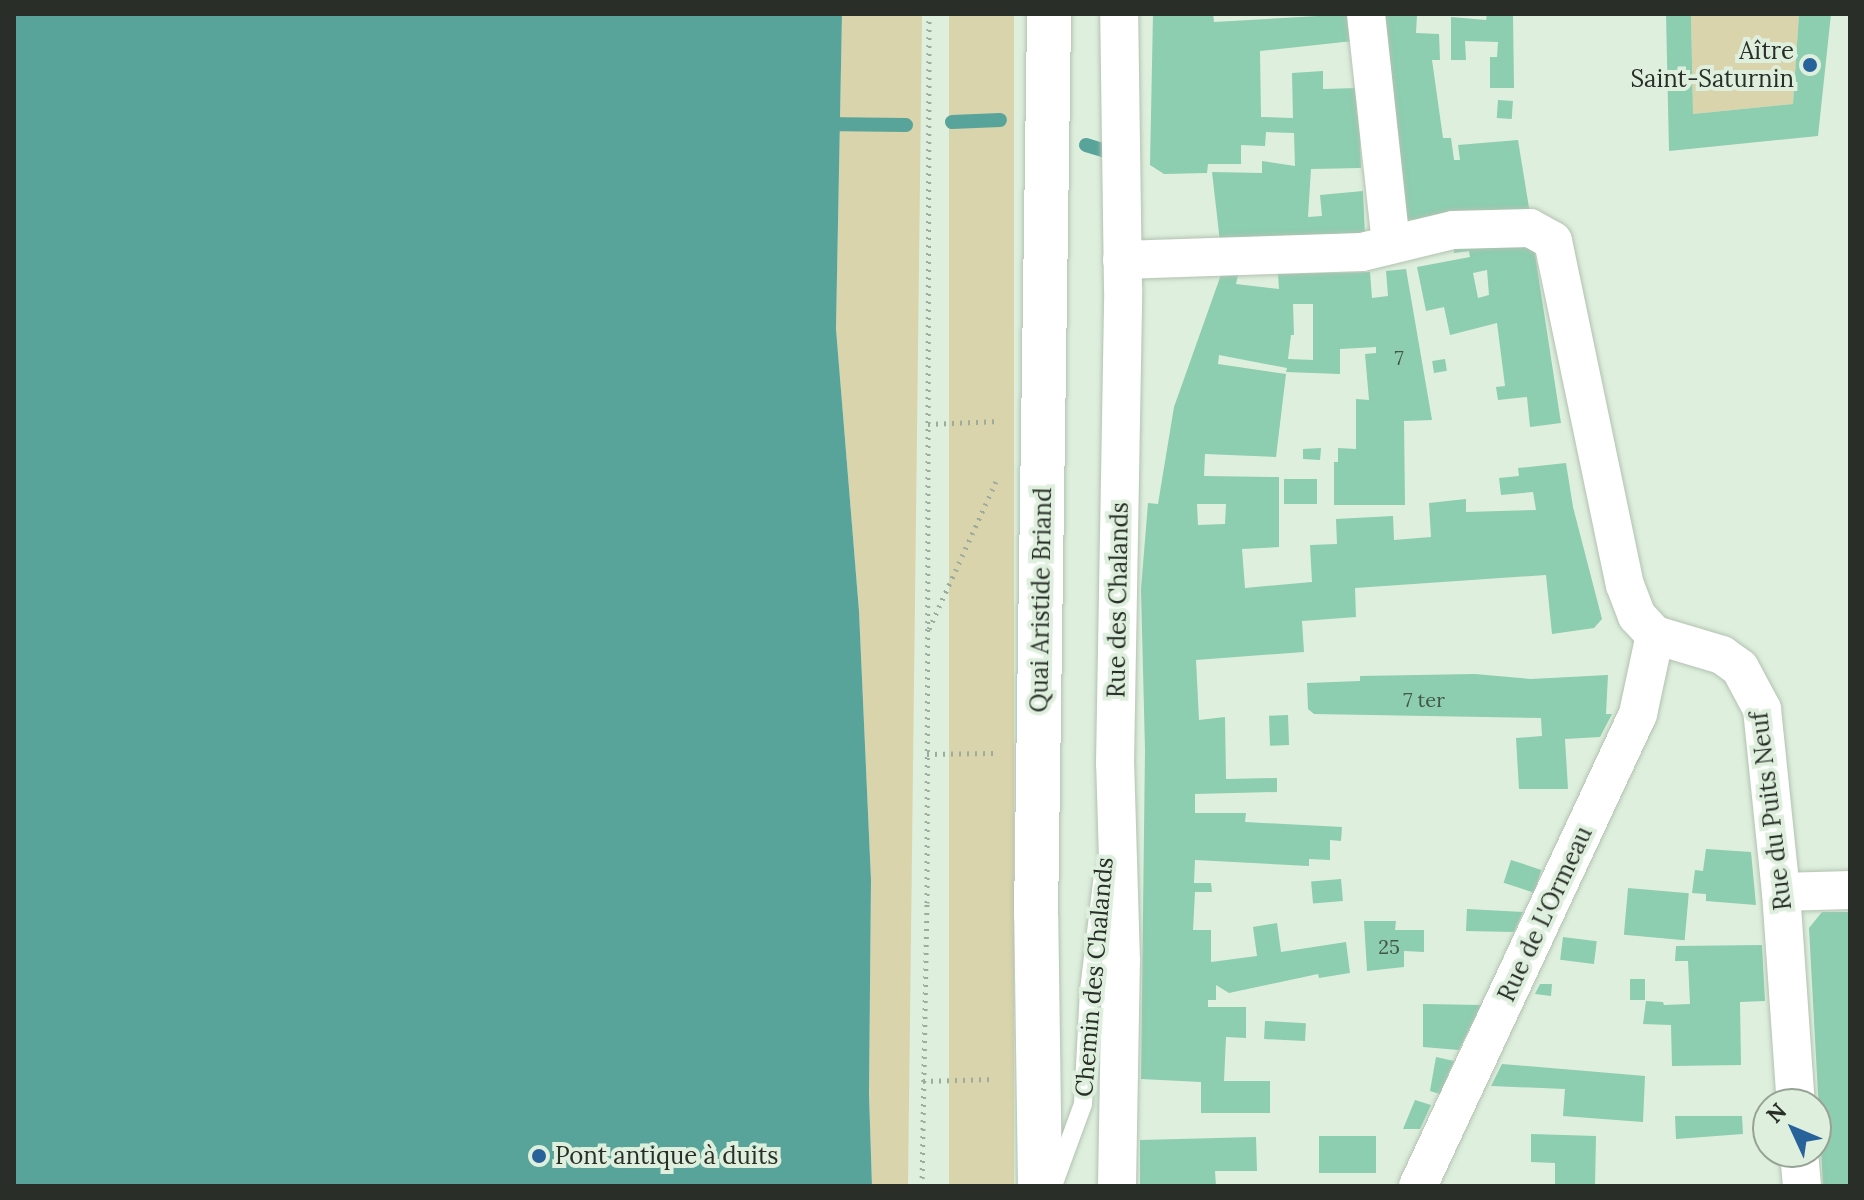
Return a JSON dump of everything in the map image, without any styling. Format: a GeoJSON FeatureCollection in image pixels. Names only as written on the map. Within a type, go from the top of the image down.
{"type":"FeatureCollection","features":[{"type":"Feature","properties":{"kind":"main road","name":"Quai Aristide Briand"},"geometry":{"type":"LineString","coordinates":[[1040,1186],[1036,916],[1049,14]]}},
{"type":"Feature","properties":{"kind":"street","name":"Rue des Chalands"},"geometry":{"type":"LineString","coordinates":[[1117,1186],[1121,961],[1115,764],[1122,260],[1119,14]]}},
{"type":"Feature","properties":{"kind":"street"},"geometry":{"type":"LineString","coordinates":[[1366,14],[1391,245]]}},
{"type":"Feature","properties":{"kind":"street"},"geometry":{"type":"LineString","coordinates":[[1122,260],[1362,252],[1453,230],[1530,228],[1547,235],[1557,249],[1625,585],[1637,616],[1655,635]]}},
{"type":"Feature","properties":{"kind":"street","name":"Rue du Puits Neuf"},"geometry":{"type":"LineString","coordinates":[[1655,635],[1722,655],[1740,668],[1762,709],[1781,892],[1795,1088]]}},
{"type":"Feature","properties":{"kind":"street","name":"Rue de L'Ormeau"},"geometry":{"type":"LineString","coordinates":[[1418,1186],[1638,714],[1655,635]]}},
{"type":"Feature","properties":{"kind":"street"},"geometry":{"type":"LineString","coordinates":[[1781,892],[1850,890]]}},
{"type":"Feature","properties":{"kind":"lane","name":"Chemin des Chalands"},"geometry":{"type":"LineString","coordinates":[[1053,1186],[1083,1104],[1089,990],[1115,764]]}},
{"type":"Feature","properties":{"kind":"path"},"geometry":{"type":"LineString","coordinates":[[922,1186],[927,754],[929,14]]}},
{"type":"Feature","properties":{"kind":"path"},"geometry":{"type":"LineString","coordinates":[[928,424],[1004,421]]}},
{"type":"Feature","properties":{"kind":"path"},"geometry":{"type":"LineString","coordinates":[[927,634],[1001,468]]}},
{"type":"Feature","properties":{"kind":"path"},"geometry":{"type":"LineString","coordinates":[[927,754],[1000,752]]}},
{"type":"Feature","properties":{"kind":"path"},"geometry":{"type":"LineString","coordinates":[[923,1081],[1008,1079]]}},
{"type":"Feature","properties":{"kind":"shaded area"},"geometry":{"type":"Polygon","coordinates":[[[842,14],[922,14],[908,1186],[872,1186],[869,1094],[871,880],[859,611],[836,329],[842,14]]]}},
{"type":"Feature","properties":{"kind":"shaded area"},"geometry":{"type":"Polygon","coordinates":[[[949,14],[1014,14],[1014,1186],[949,1186],[949,14]]]}},
{"type":"Feature","properties":{"kind":"shaded area"},"geometry":{"type":"Polygon","coordinates":[[[1691,14],[1799,14],[1793,104],[1693,114],[1691,14]]]}},
{"type":"Feature","properties":{"kind":"water"},"geometry":{"type":"Polygon","coordinates":[[[14,14],[842,14],[836,329],[859,611],[871,880],[869,1094],[872,1186],[14,1186],[14,14]]]}},
{"type":"Feature","properties":{"kind":"building"},"geometry":{"type":"Polygon","coordinates":[[[1153,14],[1213,14],[1214,22],[1352,14],[1353,41],[1260,51],[1261,117],[1293,118],[1292,73],[1323,71],[1323,89],[1358,88],[1361,168],[1311,169],[1308,217],[1322,216],[1320,195],[1363,191],[1365,236],[1220,242],[1212,172],[1262,173],[1262,161],[1295,166],[1294,133],[1266,132],[1265,146],[1241,145],[1241,164],[1208,164],[1207,173],[1164,174],[1150,165],[1153,14]]]}},
{"type":"Feature","properties":{"kind":"building"},"geometry":{"type":"Polygon","coordinates":[[[1378,14],[1417,15],[1416,33],[1439,34],[1440,60],[1432,60],[1443,138],[1451,138],[1454,160],[1460,160],[1458,145],[1518,140],[1530,214],[1406,220],[1378,14]]]}},
{"type":"Feature","properties":{"kind":"building"},"geometry":{"type":"Polygon","coordinates":[[[1487,14],[1513,14],[1514,88],[1490,88],[1490,57],[1497,57],[1498,42],[1465,41],[1466,60],[1451,60],[1451,17],[1486,20],[1487,14]]]}},
{"type":"Feature","properties":{"kind":"building","name":"Aître Saint-Saturnin"},"geometry":{"type":"Polygon","coordinates":[[[1666,14],[1691,14],[1693,114],[1793,104],[1799,14],[1831,14],[1818,136],[1669,151],[1666,14]]]}},
{"type":"Feature","properties":{"kind":"building"},"geometry":{"type":"Polygon","coordinates":[[[1498,100],[1513,101],[1512,119],[1497,118],[1498,100]]]}},
{"type":"Feature","properties":{"kind":"building"},"geometry":{"type":"Polygon","coordinates":[[[1533,241],[1561,423],[1530,427],[1527,397],[1498,400],[1496,387],[1505,386],[1497,323],[1450,335],[1444,307],[1426,311],[1417,267],[1470,257],[1469,251],[1454,253],[1453,242],[1533,241]],[[1487,270],[1473,273],[1478,298],[1489,295],[1487,270]]]}},
{"type":"Feature","properties":{"kind":"building"},"geometry":{"type":"Polygon","coordinates":[[[1223,269],[1239,271],[1236,284],[1279,289],[1278,274],[1370,272],[1372,298],[1388,296],[1386,271],[1406,269],[1432,420],[1404,421],[1405,505],[1334,505],[1334,462],[1338,462],[1338,448],[1356,449],[1356,399],[1369,400],[1365,354],[1376,353],[1376,347],[1340,349],[1340,374],[1286,372],[1287,368],[1219,355],[1218,364],[1286,374],[1276,457],[1205,454],[1204,476],[1279,477],[1279,547],[1242,549],[1245,588],[1312,582],[1310,545],[1337,544],[1336,519],[1393,516],[1394,540],[1431,537],[1429,503],[1466,499],[1466,512],[1536,510],[1533,492],[1501,495],[1499,478],[1519,476],[1518,468],[1566,463],[1573,507],[1602,619],[1594,628],[1552,634],[1546,575],[1355,588],[1356,617],[1302,621],[1304,652],[1196,660],[1199,720],[1225,717],[1226,779],[1277,778],[1277,792],[1195,794],[1195,813],[1246,813],[1245,822],[1342,827],[1341,841],[1330,840],[1330,860],[1309,859],[1309,866],[1195,860],[1194,883],[1211,883],[1212,892],[1195,892],[1193,930],[1211,930],[1211,962],[1257,956],[1253,927],[1277,923],[1281,952],[1346,942],[1350,973],[1319,978],[1318,974],[1229,993],[1216,985],[1216,1000],[1208,1000],[1208,1007],[1246,1007],[1246,1038],[1226,1037],[1224,1081],[1270,1081],[1270,1113],[1201,1113],[1201,1082],[1141,1079],[1145,750],[1141,589],[1148,503],[1158,504],[1174,407],[1223,269]],[[1293,304],[1294,335],[1291,335],[1288,359],[1313,360],[1313,304],[1293,304]],[[1197,504],[1198,525],[1225,524],[1226,504],[1197,504]]]}},
{"type":"Feature","properties":{"kind":"building"},"geometry":{"type":"Polygon","coordinates":[[[1445,359],[1447,371],[1434,373],[1432,361],[1445,359]]]}},
{"type":"Feature","properties":{"kind":"building"},"geometry":{"type":"Polygon","coordinates":[[[1321,448],[1320,460],[1303,459],[1303,449],[1321,448]]]}},
{"type":"Feature","properties":{"kind":"building"},"geometry":{"type":"Polygon","coordinates":[[[1284,479],[1317,479],[1317,504],[1284,504],[1284,479]]]}},
{"type":"Feature","properties":{"kind":"building"},"geometry":{"type":"Polygon","coordinates":[[[1475,674],[1531,679],[1608,675],[1606,714],[1612,714],[1600,737],[1565,739],[1568,789],[1519,789],[1516,738],[1542,736],[1541,718],[1314,714],[1308,709],[1307,683],[1360,681],[1360,676],[1475,674]]]}},
{"type":"Feature","properties":{"kind":"building"},"geometry":{"type":"Polygon","coordinates":[[[1288,715],[1289,745],[1270,746],[1269,716],[1288,715]]]}},
{"type":"Feature","properties":{"kind":"building"},"geometry":{"type":"Polygon","coordinates":[[[1706,849],[1751,852],[1756,905],[1706,901],[1706,894],[1692,893],[1695,870],[1703,871],[1706,849]]]}},
{"type":"Feature","properties":{"kind":"building"},"geometry":{"type":"Polygon","coordinates":[[[1511,860],[1541,870],[1534,893],[1504,883],[1511,860]]]}},
{"type":"Feature","properties":{"kind":"building"},"geometry":{"type":"Polygon","coordinates":[[[1341,879],[1343,901],[1313,904],[1311,882],[1341,879]]]}},
{"type":"Feature","properties":{"kind":"building"},"geometry":{"type":"Polygon","coordinates":[[[1628,888],[1689,893],[1685,940],[1624,935],[1628,888]]]}},
{"type":"Feature","properties":{"kind":"building"},"geometry":{"type":"Polygon","coordinates":[[[1467,909],[1523,912],[1514,932],[1466,931],[1467,909]]]}},
{"type":"Feature","properties":{"kind":"building"},"geometry":{"type":"Polygon","coordinates":[[[1822,912],[1850,912],[1850,1186],[1823,1186],[1822,1168],[1832,1168],[1832,1088],[1818,1088],[1809,928],[1822,912]]]}},
{"type":"Feature","properties":{"kind":"building"},"geometry":{"type":"Polygon","coordinates":[[[1364,921],[1396,921],[1395,930],[1424,930],[1424,952],[1404,951],[1404,967],[1367,971],[1364,921]]]}},
{"type":"Feature","properties":{"kind":"building"},"geometry":{"type":"Polygon","coordinates":[[[1563,937],[1597,941],[1594,964],[1560,960],[1563,937]]]}},
{"type":"Feature","properties":{"kind":"building"},"geometry":{"type":"Polygon","coordinates":[[[1762,945],[1765,1001],[1740,1002],[1741,1065],[1672,1066],[1671,1025],[1643,1024],[1646,1001],[1663,1002],[1664,1005],[1690,1004],[1688,961],[1675,961],[1676,946],[1762,945]]]}},
{"type":"Feature","properties":{"kind":"building"},"geometry":{"type":"Polygon","coordinates":[[[1630,979],[1645,979],[1645,1000],[1630,1000],[1630,979]]]}},
{"type":"Feature","properties":{"kind":"building"},"geometry":{"type":"Polygon","coordinates":[[[1540,984],[1552,984],[1551,996],[1535,994],[1540,984]]]}},
{"type":"Feature","properties":{"kind":"building"},"geometry":{"type":"Polygon","coordinates":[[[1423,1004],[1481,1005],[1459,1050],[1423,1047],[1423,1004]]]}},
{"type":"Feature","properties":{"kind":"building"},"geometry":{"type":"Polygon","coordinates":[[[1265,1021],[1306,1023],[1305,1041],[1264,1039],[1265,1021]]]}},
{"type":"Feature","properties":{"kind":"building"},"geometry":{"type":"Polygon","coordinates":[[[1436,1057],[1454,1061],[1440,1094],[1430,1091],[1436,1057]]]}},
{"type":"Feature","properties":{"kind":"building"},"geometry":{"type":"Polygon","coordinates":[[[1502,1064],[1645,1076],[1643,1122],[1563,1116],[1565,1089],[1491,1086],[1502,1064]]]}},
{"type":"Feature","properties":{"kind":"building"},"geometry":{"type":"Polygon","coordinates":[[[1415,1100],[1431,1105],[1420,1129],[1403,1129],[1415,1100]]]}},
{"type":"Feature","properties":{"kind":"building"},"geometry":{"type":"Polygon","coordinates":[[[1675,1116],[1742,1116],[1743,1134],[1676,1139],[1675,1116]]]}},
{"type":"Feature","properties":{"kind":"building"},"geometry":{"type":"Polygon","coordinates":[[[1531,1134],[1596,1136],[1595,1186],[1555,1186],[1555,1163],[1531,1162],[1531,1134]]]}},
{"type":"Feature","properties":{"kind":"building"},"geometry":{"type":"Polygon","coordinates":[[[1319,1136],[1376,1136],[1376,1173],[1319,1173],[1319,1136]]]}},
{"type":"Feature","properties":{"kind":"building"},"geometry":{"type":"Polygon","coordinates":[[[1256,1137],[1257,1171],[1215,1171],[1216,1186],[1140,1186],[1140,1140],[1256,1137]]]}},
{"type":"Feature","properties":{"kind":"waterway"},"geometry":{"type":"LineString","coordinates":[[952,122],[1000,120]]}},
{"type":"Feature","properties":{"kind":"waterway"},"geometry":{"type":"LineString","coordinates":[[823,124],[906,125]]}},
{"type":"Feature","properties":{"kind":"waterway"},"geometry":{"type":"LineString","coordinates":[[1086,145],[1106,151]]}},
{"type":"Feature","properties":{"kind":"place","name":"Aître Saint-Saturnin"},"geometry":{"type":"Point","coordinates":[1810,65]}},
{"type":"Feature","properties":{"kind":"place","name":"Pont antique à duits"},"geometry":{"type":"Point","coordinates":[539,1156]}}]}
